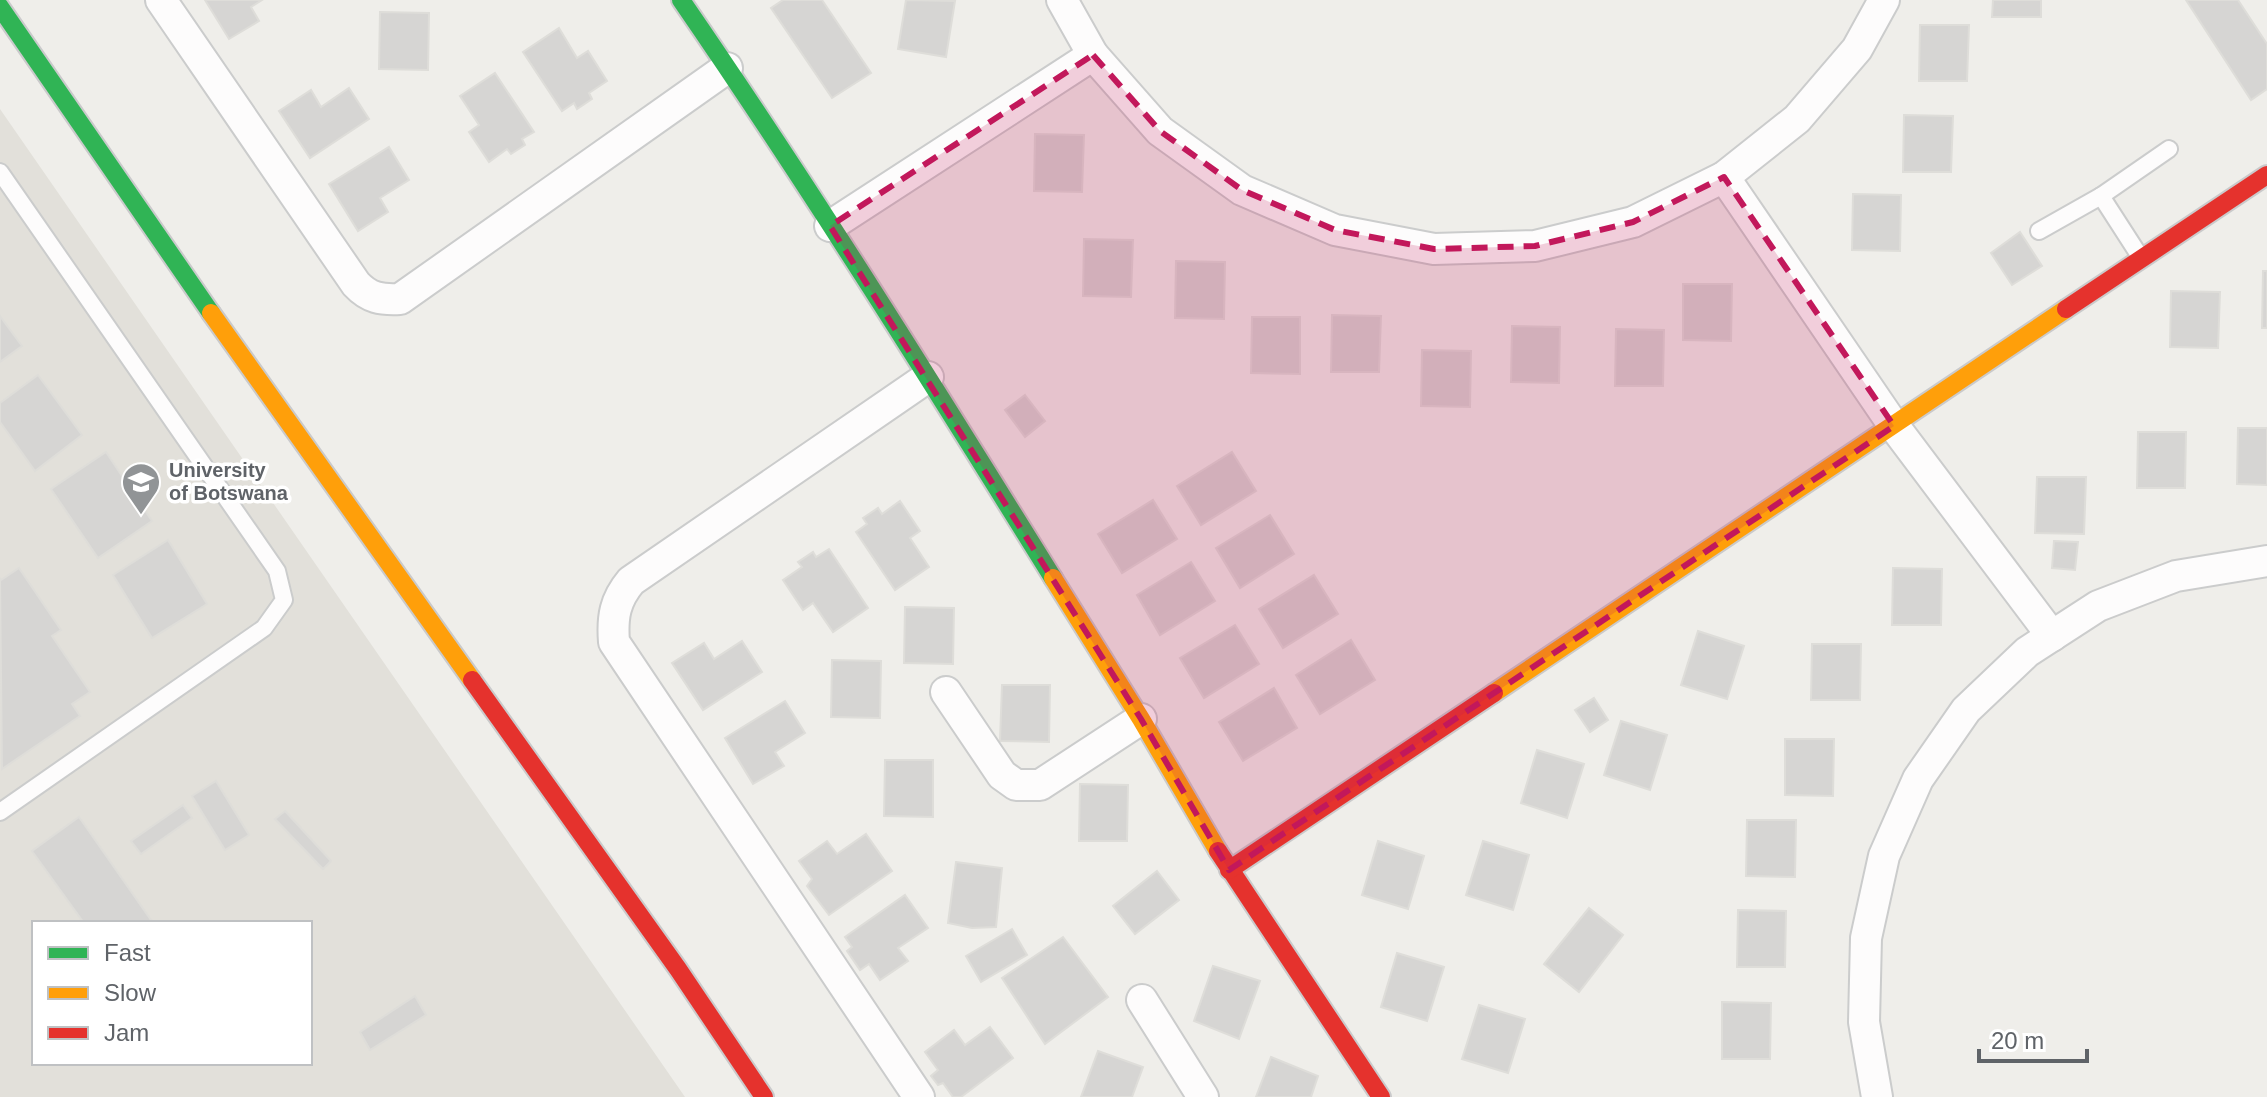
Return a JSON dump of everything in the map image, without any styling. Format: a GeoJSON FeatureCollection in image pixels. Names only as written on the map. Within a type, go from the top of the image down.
{"type":"FeatureCollection","features":[{"type":"Feature","properties":{"kind":"street"},"geometry":{"type":"LineString","coordinates":[[161,0],[356,284],[375,298],[387,300],[400,299],[727,68]]}},
{"type":"Feature","properties":{"kind":"street"},"geometry":{"type":"LineString","coordinates":[[681,0],[928,377],[1141,719],[1229,870],[1381,1097]]}},
{"type":"Feature","properties":{"kind":"street"},"geometry":{"type":"LineString","coordinates":[[1062,0],[1093,55],[1160,131],[1242,190],[1335,230],[1434,249],[1535,246],[1633,222],[1724,177],[1797,119],[1857,49],[1884,0]]}},
{"type":"Feature","properties":{"kind":"street"},"geometry":{"type":"LineString","coordinates":[[0,7],[264,389],[678,969],[764,1097]]}},
{"type":"Feature","properties":{"kind":"street"},"geometry":{"type":"LineString","coordinates":[[830,226],[1093,55]]}},
{"type":"Feature","properties":{"kind":"street"},"geometry":{"type":"LineString","coordinates":[[1229,870],[2267,175]]}},
{"type":"Feature","properties":{"kind":"street"},"geometry":{"type":"LineString","coordinates":[[1724,177],[1894,426],[2052,636]]}},
{"type":"Feature","properties":{"kind":"street"},"geometry":{"type":"LineString","coordinates":[[919,1097],[614,642],[612,624],[621,593],[631,581],[928,377]]}},
{"type":"Feature","properties":{"kind":"street"},"geometry":{"type":"LineString","coordinates":[[1877,1097],[1864,1022],[1866,938],[1884,856],[1918,779],[1966,710],[2027,652],[2098,606],[2176,576],[2267,561]]}},
{"type":"Feature","properties":{"kind":"street"},"geometry":{"type":"LineString","coordinates":[[946,692],[1002,775],[1016,785],[1040,785],[1141,719]]}},
{"type":"Feature","properties":{"kind":"street"},"geometry":{"type":"LineString","coordinates":[[1142,1000],[1203,1097]]}},
{"type":"Feature","properties":{"kind":"lane"},"geometry":{"type":"LineString","coordinates":[[2039,231],[2101,196],[2169,149]]}},
{"type":"Feature","properties":{"kind":"lane"},"geometry":{"type":"LineString","coordinates":[[0,172],[277,571],[284,600],[264,628],[0,812]]}},
{"type":"Feature","properties":{"kind":"lane"},"geometry":{"type":"LineString","coordinates":[[2101,196],[2142,259]]}},
{"type":"Feature","properties":{"kind":"highlighted area"},"geometry":{"type":"Polygon","coordinates":[[[1093,55],[1160,131],[1242,190],[1335,230],[1434,249],[1535,246],[1633,222],[1724,177],[1894,426],[1229,870],[1141,719],[830,226],[1093,55]]]}},
{"type":"Feature","properties":{"kind":"shaded area","name":"University of Botswana"},"geometry":{"type":"Polygon","coordinates":[[[0,109],[685,1097],[0,1097],[0,109]]]}},
{"type":"Feature","properties":{"kind":"building"},"geometry":{"type":"Polygon","coordinates":[[[205,0],[262,0],[251,7],[259,21],[229,39],[205,0]]]}},
{"type":"Feature","properties":{"kind":"building"},"geometry":{"type":"Polygon","coordinates":[[[783,0],[822,0],[871,73],[832,98],[771,8],[783,0]]]}},
{"type":"Feature","properties":{"kind":"building"},"geometry":{"type":"Polygon","coordinates":[[[906,0],[955,1],[946,57],[898,49],[906,0]]]}},
{"type":"Feature","properties":{"kind":"building"},"geometry":{"type":"Polygon","coordinates":[[[1993,0],[2041,0],[2041,17],[1992,17],[1993,0]]]}},
{"type":"Feature","properties":{"kind":"building"},"geometry":{"type":"Polygon","coordinates":[[[2186,0],[2238,0],[2267,44],[2267,89],[2251,100],[2186,0]]]}},
{"type":"Feature","properties":{"kind":"building"},"geometry":{"type":"Polygon","coordinates":[[[380,12],[429,13],[428,70],[379,69],[380,12]]]}},
{"type":"Feature","properties":{"kind":"building"},"geometry":{"type":"Polygon","coordinates":[[[1920,25],[1969,25],[1967,81],[1919,81],[1920,25]]]}},
{"type":"Feature","properties":{"kind":"building"},"geometry":{"type":"Polygon","coordinates":[[[559,28],[577,58],[588,51],[607,81],[589,93],[592,99],[577,109],[574,103],[562,111],[523,52],[559,28]]]}},
{"type":"Feature","properties":{"kind":"building"},"geometry":{"type":"Polygon","coordinates":[[[495,73],[534,132],[522,139],[525,145],[511,154],[507,149],[489,162],[469,132],[479,125],[460,96],[495,73]]]}},
{"type":"Feature","properties":{"kind":"building"},"geometry":{"type":"Polygon","coordinates":[[[349,88],[369,119],[310,158],[279,111],[311,90],[321,107],[349,88]]]}},
{"type":"Feature","properties":{"kind":"building"},"geometry":{"type":"Polygon","coordinates":[[[1904,115],[1953,116],[1951,172],[1903,172],[1904,115]]]}},
{"type":"Feature","properties":{"kind":"building"},"geometry":{"type":"Polygon","coordinates":[[[1035,134],[1084,135],[1082,192],[1034,191],[1035,134]]]}},
{"type":"Feature","properties":{"kind":"building"},"geometry":{"type":"Polygon","coordinates":[[[389,147],[409,180],[380,198],[388,212],[358,231],[329,184],[389,147]]]}},
{"type":"Feature","properties":{"kind":"building"},"geometry":{"type":"Polygon","coordinates":[[[1853,194],[1901,195],[1900,251],[1852,250],[1853,194]]]}},
{"type":"Feature","properties":{"kind":"building"},"geometry":{"type":"Polygon","coordinates":[[[2020,232],[2042,266],[2012,285],[1991,253],[2020,232]]]}},
{"type":"Feature","properties":{"kind":"building"},"geometry":{"type":"Polygon","coordinates":[[[1084,239],[1133,240],[1131,297],[1083,296],[1084,239]]]}},
{"type":"Feature","properties":{"kind":"building"},"geometry":{"type":"Polygon","coordinates":[[[1176,261],[1225,262],[1224,319],[1175,318],[1176,261]]]}},
{"type":"Feature","properties":{"kind":"building"},"geometry":{"type":"Polygon","coordinates":[[[2263,271],[2267,271],[2267,328],[2262,328],[2263,271]]]}},
{"type":"Feature","properties":{"kind":"building"},"geometry":{"type":"Polygon","coordinates":[[[1683,284],[1732,284],[1731,341],[1683,340],[1683,284]]]}},
{"type":"Feature","properties":{"kind":"building"},"geometry":{"type":"Polygon","coordinates":[[[2171,291],[2220,292],[2218,348],[2170,347],[2171,291]]]}},
{"type":"Feature","properties":{"kind":"building"},"geometry":{"type":"Polygon","coordinates":[[[1332,315],[1381,316],[1379,372],[1331,372],[1332,315]]]}},
{"type":"Feature","properties":{"kind":"building"},"geometry":{"type":"Polygon","coordinates":[[[0,316],[22,346],[0,362],[0,316]]]}},
{"type":"Feature","properties":{"kind":"building"},"geometry":{"type":"Polygon","coordinates":[[[1252,317],[1300,317],[1300,374],[1251,373],[1252,317]]]}},
{"type":"Feature","properties":{"kind":"building"},"geometry":{"type":"Polygon","coordinates":[[[1512,326],[1560,327],[1559,383],[1511,382],[1512,326]]]}},
{"type":"Feature","properties":{"kind":"building"},"geometry":{"type":"Polygon","coordinates":[[[1616,329],[1664,330],[1663,386],[1615,386],[1616,329]]]}},
{"type":"Feature","properties":{"kind":"building"},"geometry":{"type":"Polygon","coordinates":[[[1422,350],[1471,351],[1470,407],[1421,406],[1422,350]]]}},
{"type":"Feature","properties":{"kind":"building"},"geometry":{"type":"Polygon","coordinates":[[[38,375],[82,435],[35,471],[0,422],[0,403],[38,375]]]}},
{"type":"Feature","properties":{"kind":"building"},"geometry":{"type":"Polygon","coordinates":[[[1025,395],[1045,421],[1025,437],[1005,410],[1025,395]]]}},
{"type":"Feature","properties":{"kind":"building"},"geometry":{"type":"Polygon","coordinates":[[[2238,428],[2267,428],[2267,485],[2237,484],[2238,428]]]}},
{"type":"Feature","properties":{"kind":"building"},"geometry":{"type":"Polygon","coordinates":[[[2138,432],[2186,432],[2185,488],[2137,488],[2138,432]]]}},
{"type":"Feature","properties":{"kind":"building"},"geometry":{"type":"Polygon","coordinates":[[[106,452],[152,521],[98,558],[51,489],[106,452]]]}},
{"type":"Feature","properties":{"kind":"building"},"geometry":{"type":"Polygon","coordinates":[[[1232,452],[1256,491],[1201,525],[1177,486],[1232,452]]]}},
{"type":"Feature","properties":{"kind":"building"},"geometry":{"type":"Polygon","coordinates":[[[2037,477],[2086,477],[2084,534],[2035,533],[2037,477]]]}},
{"type":"Feature","properties":{"kind":"building"},"geometry":{"type":"Polygon","coordinates":[[[1153,500],[1177,539],[1122,573],[1098,534],[1153,500]]]}},
{"type":"Feature","properties":{"kind":"building"},"geometry":{"type":"Polygon","coordinates":[[[900,501],[920,531],[910,538],[929,567],[895,590],[856,532],[867,524],[863,518],[878,508],[882,514],[900,501]]]}},
{"type":"Feature","properties":{"kind":"building"},"geometry":{"type":"Polygon","coordinates":[[[1270,515],[1294,554],[1240,588],[1216,548],[1270,515]]]}},
{"type":"Feature","properties":{"kind":"building"},"geometry":{"type":"Polygon","coordinates":[[[168,540],[207,604],[152,638],[113,575],[168,540]]]}},
{"type":"Feature","properties":{"kind":"building"},"geometry":{"type":"Polygon","coordinates":[[[2054,541],[2078,542],[2075,570],[2052,568],[2054,541]]]}},
{"type":"Feature","properties":{"kind":"building"},"geometry":{"type":"Polygon","coordinates":[[[829,549],[868,608],[833,632],[813,603],[803,610],[783,580],[802,567],[798,562],[813,552],[816,557],[829,549]]]}},
{"type":"Feature","properties":{"kind":"building"},"geometry":{"type":"Polygon","coordinates":[[[1191,562],[1215,601],[1160,635],[1137,595],[1191,562]]]}},
{"type":"Feature","properties":{"kind":"building"},"geometry":{"type":"Polygon","coordinates":[[[19,568],[61,630],[52,636],[90,692],[72,704],[80,716],[2,769],[0,578],[19,568]]]}},
{"type":"Feature","properties":{"kind":"building"},"geometry":{"type":"Polygon","coordinates":[[[1893,568],[1942,569],[1941,625],[1892,625],[1893,568]]]}},
{"type":"Feature","properties":{"kind":"building"},"geometry":{"type":"Polygon","coordinates":[[[1314,575],[1338,614],[1283,648],[1259,609],[1314,575]]]}},
{"type":"Feature","properties":{"kind":"building"},"geometry":{"type":"Polygon","coordinates":[[[905,607],[954,608],[953,664],[904,663],[905,607]]]}},
{"type":"Feature","properties":{"kind":"building"},"geometry":{"type":"Polygon","coordinates":[[[1235,625],[1259,664],[1204,698],[1180,658],[1235,625]]]}},
{"type":"Feature","properties":{"kind":"building"},"geometry":{"type":"Polygon","coordinates":[[[1698,631],[1744,646],[1727,699],[1681,685],[1698,631]]]}},
{"type":"Feature","properties":{"kind":"building"},"geometry":{"type":"Polygon","coordinates":[[[1351,640],[1375,680],[1320,714],[1296,675],[1351,640]]]}},
{"type":"Feature","properties":{"kind":"building"},"geometry":{"type":"Polygon","coordinates":[[[742,641],[762,672],[703,710],[672,663],[704,643],[714,659],[742,641]]]}},
{"type":"Feature","properties":{"kind":"building"},"geometry":{"type":"Polygon","coordinates":[[[1812,644],[1861,644],[1860,700],[1811,700],[1812,644]]]}},
{"type":"Feature","properties":{"kind":"building"},"geometry":{"type":"Polygon","coordinates":[[[832,660],[881,661],[880,718],[831,717],[832,660]]]}},
{"type":"Feature","properties":{"kind":"building"},"geometry":{"type":"Polygon","coordinates":[[[1002,685],[1050,685],[1049,742],[1000,741],[1002,685]]]}},
{"type":"Feature","properties":{"kind":"building"},"geometry":{"type":"Polygon","coordinates":[[[1274,688],[1297,728],[1243,761],[1219,722],[1274,688]]]}},
{"type":"Feature","properties":{"kind":"building"},"geometry":{"type":"Polygon","coordinates":[[[1594,698],[1608,720],[1590,732],[1575,710],[1594,698]]]}},
{"type":"Feature","properties":{"kind":"building"},"geometry":{"type":"Polygon","coordinates":[[[785,701],[805,733],[775,752],[784,766],[753,784],[725,738],[785,701]]]}},
{"type":"Feature","properties":{"kind":"building"},"geometry":{"type":"Polygon","coordinates":[[[1621,721],[1667,735],[1650,790],[1604,775],[1621,721]]]}},
{"type":"Feature","properties":{"kind":"building"},"geometry":{"type":"Polygon","coordinates":[[[1785,739],[1834,739],[1833,796],[1785,795],[1785,739]]]}},
{"type":"Feature","properties":{"kind":"building"},"geometry":{"type":"Polygon","coordinates":[[[1537,750],[1584,764],[1567,818],[1521,803],[1537,750]]]}},
{"type":"Feature","properties":{"kind":"building"},"geometry":{"type":"Polygon","coordinates":[[[885,760],[933,760],[933,817],[884,816],[885,760]]]}},
{"type":"Feature","properties":{"kind":"building"},"geometry":{"type":"Polygon","coordinates":[[[216,781],[249,835],[225,850],[192,796],[216,781]]]}},
{"type":"Feature","properties":{"kind":"building"},"geometry":{"type":"Polygon","coordinates":[[[1080,784],[1128,785],[1127,841],[1079,841],[1080,784]]]}},
{"type":"Feature","properties":{"kind":"building"},"geometry":{"type":"Polygon","coordinates":[[[183,805],[192,818],[141,854],[131,841],[183,805]]]}},
{"type":"Feature","properties":{"kind":"building"},"geometry":{"type":"Polygon","coordinates":[[[285,811],[331,861],[323,869],[275,819],[285,811]]]}},
{"type":"Feature","properties":{"kind":"building"},"geometry":{"type":"Polygon","coordinates":[[[79,817],[152,921],[83,921],[32,851],[79,817]]]}},
{"type":"Feature","properties":{"kind":"building"},"geometry":{"type":"Polygon","coordinates":[[[1747,820],[1796,820],[1795,877],[1746,876],[1747,820]]]}},
{"type":"Feature","properties":{"kind":"building"},"geometry":{"type":"Polygon","coordinates":[[[866,834],[892,871],[829,915],[807,886],[812,879],[799,861],[827,841],[837,854],[866,834]]]}},
{"type":"Feature","properties":{"kind":"building"},"geometry":{"type":"Polygon","coordinates":[[[1378,841],[1424,856],[1408,909],[1362,895],[1378,841]]]}},
{"type":"Feature","properties":{"kind":"building"},"geometry":{"type":"Polygon","coordinates":[[[1483,841],[1529,855],[1513,910],[1466,895],[1483,841]]]}},
{"type":"Feature","properties":{"kind":"building"},"geometry":{"type":"Polygon","coordinates":[[[956,862],[1002,868],[996,927],[972,928],[948,923],[956,862]]]}},
{"type":"Feature","properties":{"kind":"building"},"geometry":{"type":"Polygon","coordinates":[[[1157,871],[1179,900],[1135,934],[1113,906],[1157,871]]]}},
{"type":"Feature","properties":{"kind":"building"},"geometry":{"type":"Polygon","coordinates":[[[905,895],[928,928],[898,948],[908,961],[880,980],[869,964],[860,970],[847,951],[852,947],[845,937],[905,895]]]}},
{"type":"Feature","properties":{"kind":"building"},"geometry":{"type":"Polygon","coordinates":[[[1589,908],[1623,935],[1579,992],[1544,964],[1589,908]]]}},
{"type":"Feature","properties":{"kind":"building"},"geometry":{"type":"Polygon","coordinates":[[[1738,910],[1786,911],[1785,967],[1737,967],[1738,910]]]}},
{"type":"Feature","properties":{"kind":"building"},"geometry":{"type":"Polygon","coordinates":[[[1012,929],[1027,955],[981,982],[966,956],[1012,929]]]}},
{"type":"Feature","properties":{"kind":"building"},"geometry":{"type":"Polygon","coordinates":[[[1063,937],[1108,997],[1045,1044],[1002,978],[1063,937]]]}},
{"type":"Feature","properties":{"kind":"building"},"geometry":{"type":"Polygon","coordinates":[[[1397,953],[1444,967],[1427,1021],[1381,1007],[1397,953]]]}},
{"type":"Feature","properties":{"kind":"building"},"geometry":{"type":"Polygon","coordinates":[[[1213,966],[1260,981],[1239,1039],[1194,1021],[1213,966]]]}},
{"type":"Feature","properties":{"kind":"building"},"geometry":{"type":"Polygon","coordinates":[[[415,996],[426,1015],[370,1050],[360,1032],[415,996]]]}},
{"type":"Feature","properties":{"kind":"building"},"geometry":{"type":"Polygon","coordinates":[[[1722,1002],[1771,1003],[1770,1059],[1722,1059],[1722,1002]]]}},
{"type":"Feature","properties":{"kind":"building"},"geometry":{"type":"Polygon","coordinates":[[[1479,1005],[1525,1019],[1508,1073],[1462,1059],[1479,1005]]]}},
{"type":"Feature","properties":{"kind":"building"},"geometry":{"type":"Polygon","coordinates":[[[990,1027],[1013,1058],[961,1097],[953,1097],[943,1083],[938,1085],[931,1076],[938,1070],[925,1052],[954,1030],[965,1045],[990,1027]]]}},
{"type":"Feature","properties":{"kind":"building"},"geometry":{"type":"Polygon","coordinates":[[[1098,1051],[1143,1067],[1132,1097],[1081,1097],[1098,1051]]]}},
{"type":"Feature","properties":{"kind":"building"},"geometry":{"type":"Polygon","coordinates":[[[1271,1057],[1318,1076],[1311,1097],[1256,1097],[1271,1057]]]}},
{"type":"Feature","properties":{"kind":"traffic: fast"},"geometry":{"type":"LineString","coordinates":[[681,0],[824,215],[1053,578]]}},
{"type":"Feature","properties":{"kind":"traffic: fast"},"geometry":{"type":"LineString","coordinates":[[0,7],[211,313]]}},
{"type":"Feature","properties":{"kind":"traffic: slow"},"geometry":{"type":"LineString","coordinates":[[1494,693],[2066,309]]}},
{"type":"Feature","properties":{"kind":"traffic: slow"},"geometry":{"type":"LineString","coordinates":[[211,313],[472,680]]}},
{"type":"Feature","properties":{"kind":"traffic: slow"},"geometry":{"type":"LineString","coordinates":[[1053,578],[1218,851]]}},
{"type":"Feature","properties":{"kind":"traffic: jam"},"geometry":{"type":"LineString","coordinates":[[2066,309],[2267,175]]}},
{"type":"Feature","properties":{"kind":"traffic: jam"},"geometry":{"type":"LineString","coordinates":[[472,680],[678,969],[764,1097]]}},
{"type":"Feature","properties":{"kind":"traffic: jam"},"geometry":{"type":"LineString","coordinates":[[1229,870],[1494,693]]}},
{"type":"Feature","properties":{"kind":"traffic: jam"},"geometry":{"type":"LineString","coordinates":[[1218,851],[1381,1097]]}},
{"type":"Feature","properties":{"kind":"place","name":"University of Botswana"},"geometry":{"type":"Point","coordinates":[141,516]}}]}
